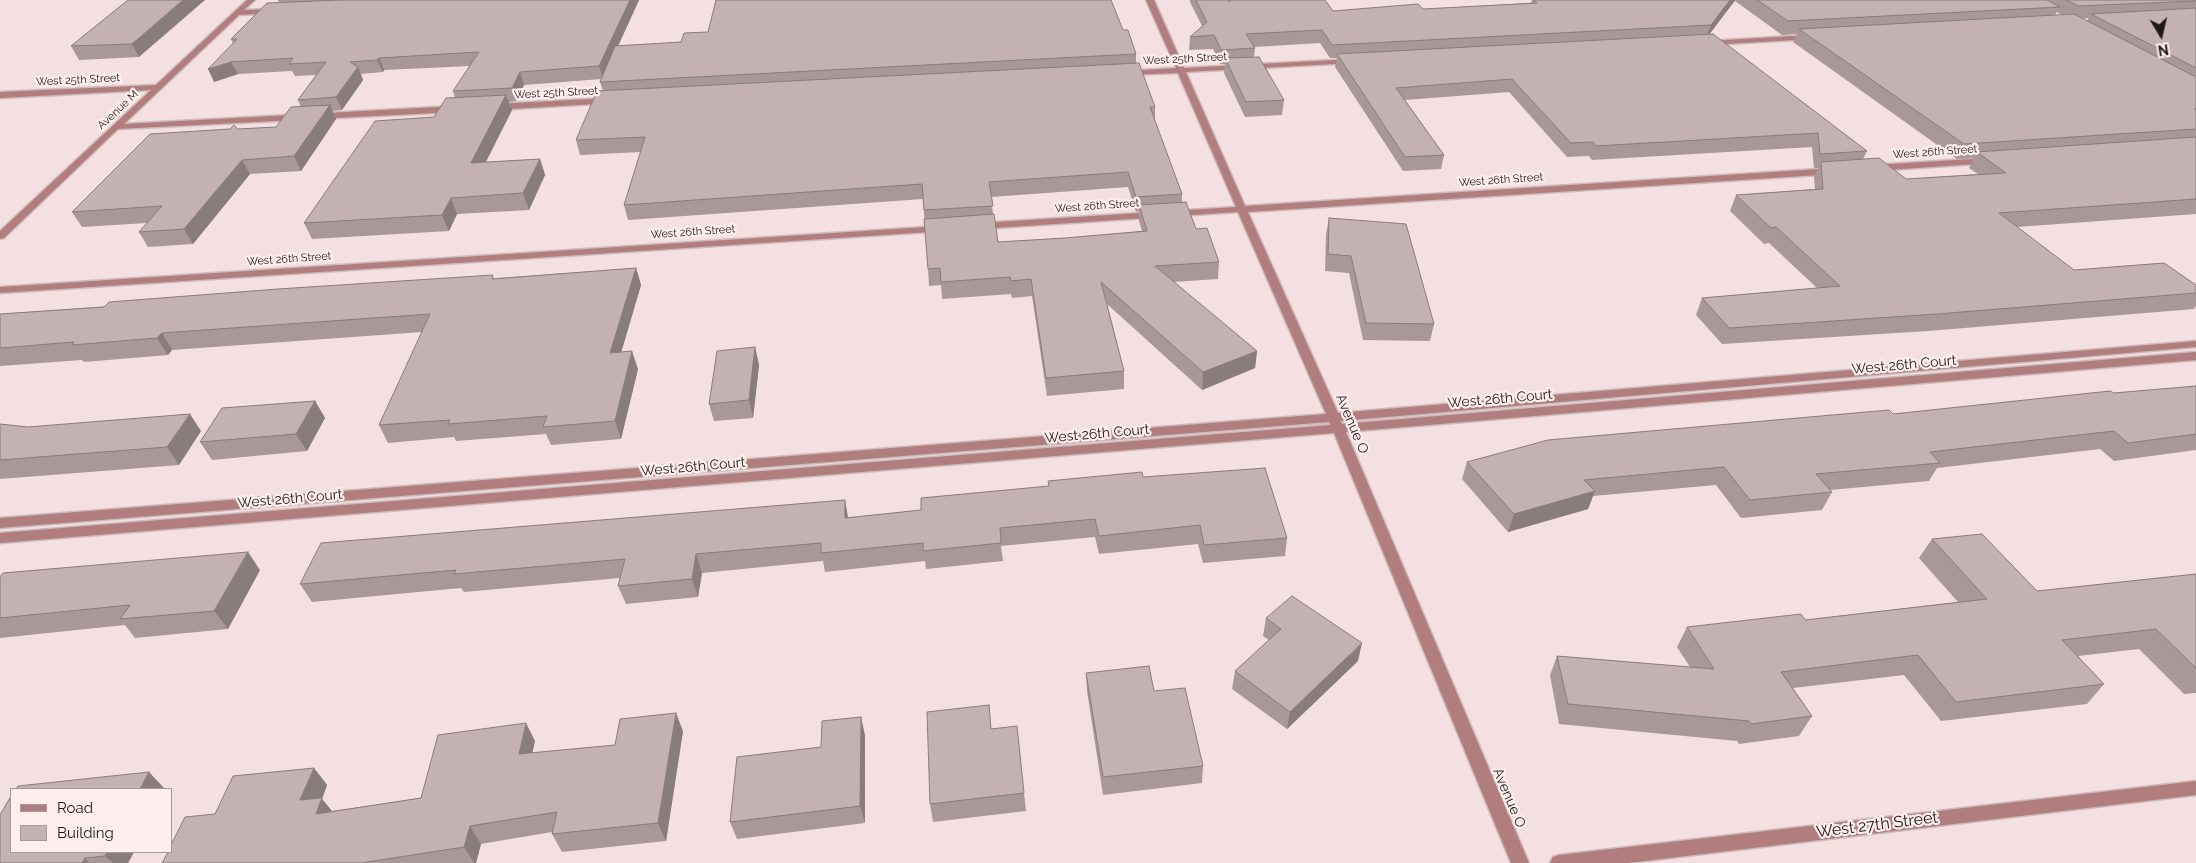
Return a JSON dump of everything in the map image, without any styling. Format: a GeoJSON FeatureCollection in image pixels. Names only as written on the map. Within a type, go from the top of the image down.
{"type":"FeatureCollection","features":[{"type":"Feature","properties":{"kind":"street","name":"Avenue M"},"geometry":{"type":"LineString","coordinates":[[0,236],[250,0]]}},
{"type":"Feature","properties":{"kind":"street","name":"Avenue O"},"geometry":{"type":"LineString","coordinates":[[1150,0],[1333,416],[1520,863]]}},
{"type":"Feature","properties":{"kind":"street"},"geometry":{"type":"LineString","coordinates":[[236,13],[280,11]]}},
{"type":"Feature","properties":{"kind":"street"},"geometry":{"type":"LineString","coordinates":[[1699,43],[1818,37]]}},
{"type":"Feature","properties":{"kind":"street","name":"West 25th Street"},"geometry":{"type":"LineString","coordinates":[[1117,74],[1362,61]]}},
{"type":"Feature","properties":{"kind":"street","name":"West 25th Street"},"geometry":{"type":"LineString","coordinates":[[0,95],[158,87]]}},
{"type":"Feature","properties":{"kind":"street","name":"West 25th Street"},"geometry":{"type":"LineString","coordinates":[[489,107],[619,100]]}},
{"type":"Feature","properties":{"kind":"street"},"geometry":{"type":"LineString","coordinates":[[115,128],[470,108]]}},
{"type":"Feature","properties":{"kind":"street","name":"West 26th Street"},"geometry":{"type":"LineString","coordinates":[[970,227],[1998,160]]}},
{"type":"Feature","properties":{"kind":"street","name":"West 26th Street"},"geometry":{"type":"LineString","coordinates":[[0,290],[950,228]]}},
{"type":"Feature","properties":{"kind":"street","name":"West 26th Court"},"geometry":{"type":"LineString","coordinates":[[0,523],[1333,416],[2196,344]]}},
{"type":"Feature","properties":{"kind":"street","name":"West 26th Court"},"geometry":{"type":"LineString","coordinates":[[0,538],[2196,356]]}},
{"type":"Feature","properties":{"kind":"street","name":"West 27th Street"},"geometry":{"type":"LineString","coordinates":[[1559,863],[2196,788]]}},
{"type":"Feature","properties":{"kind":"building"},"geometry":{"type":"Polygon","coordinates":[[[128,0],[183,0],[132,44],[71,46],[128,0]]]}},
{"type":"Feature","properties":{"kind":"building"},"geometry":{"type":"Polygon","coordinates":[[[341,0],[630,0],[599,66],[520,72],[512,88],[453,91],[479,52],[379,58],[377,60],[350,62],[358,67],[336,97],[298,100],[326,62],[289,64],[293,58],[231,62],[208,69],[237,39],[231,39],[267,3],[341,0]]]}},
{"type":"Feature","properties":{"kind":"building"},"geometry":{"type":"Polygon","coordinates":[[[716,0],[1111,0],[1123,30],[1128,30],[1136,54],[600,82],[615,46],[681,42],[684,33],[708,32],[716,0]]]}},
{"type":"Feature","properties":{"kind":"building"},"geometry":{"type":"Polygon","coordinates":[[[1196,0],[1228,0],[1229,2],[1232,0],[1325,0],[1333,11],[1418,4],[1423,9],[1537,3],[1534,0],[1730,0],[1711,25],[1332,45],[1322,30],[1246,34],[1255,48],[1221,50],[1214,35],[1190,37],[1207,22],[1196,0]]]}},
{"type":"Feature","properties":{"kind":"building"},"geometry":{"type":"Polygon","coordinates":[[[1757,0],[2047,0],[2060,7],[1788,21],[1757,0]]]}},
{"type":"Feature","properties":{"kind":"building"},"geometry":{"type":"Polygon","coordinates":[[[2066,0],[2196,0],[2196,1],[2078,6],[2066,0]]]}},
{"type":"Feature","properties":{"kind":"building"},"geometry":{"type":"Polygon","coordinates":[[[2196,8],[2196,68],[2091,14],[2196,8]]]}},
{"type":"Feature","properties":{"kind":"building"},"geometry":{"type":"Polygon","coordinates":[[[2074,14],[2196,77],[2196,109],[2194,109],[2196,110],[2196,129],[1964,144],[1799,29],[2074,14]]]}},
{"type":"Feature","properties":{"kind":"building"},"geometry":{"type":"Polygon","coordinates":[[[1713,34],[1867,151],[1820,154],[1818,133],[1596,146],[1593,142],[1571,143],[1512,79],[1396,88],[1444,155],[1405,157],[1337,54],[1713,34]]]}},
{"type":"Feature","properties":{"kind":"building"},"geometry":{"type":"Polygon","coordinates":[[[1259,57],[1284,100],[1246,102],[1225,58],[1259,57]]]}},
{"type":"Feature","properties":{"kind":"building"},"geometry":{"type":"Polygon","coordinates":[[[1139,63],[1155,107],[1150,107],[1182,194],[1136,197],[1128,172],[989,182],[993,206],[924,210],[922,184],[624,205],[645,137],[576,140],[597,91],[1139,63]]]}},
{"type":"Feature","properties":{"kind":"building"},"geometry":{"type":"Polygon","coordinates":[[[506,95],[471,163],[540,159],[523,193],[451,198],[442,215],[304,223],[375,121],[434,117],[446,98],[506,95]]]}},
{"type":"Feature","properties":{"kind":"building"},"geometry":{"type":"Polygon","coordinates":[[[330,105],[294,156],[242,160],[184,229],[139,232],[162,206],[72,212],[150,134],[230,129],[234,125],[238,129],[276,127],[291,107],[330,105]]]}},
{"type":"Feature","properties":{"kind":"building"},"geometry":{"type":"Polygon","coordinates":[[[2196,137],[2196,199],[1999,213],[2074,270],[2164,263],[2196,285],[2196,293],[1937,314],[1729,328],[1702,298],[1840,286],[1776,227],[1771,228],[1736,195],[1823,189],[1821,162],[1879,158],[1906,179],[2006,173],[1977,152],[2196,137]]]}},
{"type":"Feature","properties":{"kind":"building"},"geometry":{"type":"Polygon","coordinates":[[[1186,202],[1196,229],[1207,228],[1219,262],[1155,266],[1257,351],[1203,372],[1101,282],[1124,371],[1046,378],[1031,279],[1011,281],[1010,277],[941,282],[940,268],[928,269],[924,219],[994,214],[998,242],[1065,238],[1147,231],[1139,205],[1186,202]]]}},
{"type":"Feature","properties":{"kind":"building"},"geometry":{"type":"Polygon","coordinates":[[[1329,218],[1406,224],[1434,324],[1366,323],[1351,256],[1328,254],[1329,218]]]}},
{"type":"Feature","properties":{"kind":"building"},"geometry":{"type":"Polygon","coordinates":[[[636,268],[610,353],[632,351],[615,421],[543,427],[547,416],[448,424],[450,420],[379,425],[430,314],[162,333],[157,338],[72,345],[74,342],[0,348],[0,314],[104,307],[109,302],[278,289],[493,275],[492,279],[636,268]]]}},
{"type":"Feature","properties":{"kind":"building"},"geometry":{"type":"Polygon","coordinates":[[[755,347],[749,400],[709,404],[717,351],[755,347]]]}},
{"type":"Feature","properties":{"kind":"building"},"geometry":{"type":"Polygon","coordinates":[[[2196,386],[2196,434],[2128,443],[2114,431],[1930,452],[1940,463],[1816,474],[1832,492],[1750,500],[1724,467],[1584,480],[1595,491],[1514,514],[1467,462],[1548,440],[1889,410],[1893,414],[2110,391],[2114,393],[2196,386]]]}},
{"type":"Feature","properties":{"kind":"building"},"geometry":{"type":"Polygon","coordinates":[[[315,401],[296,434],[200,442],[222,408],[315,401]]]}},
{"type":"Feature","properties":{"kind":"building"},"geometry":{"type":"Polygon","coordinates":[[[190,414],[167,447],[0,460],[0,424],[28,427],[190,414]]]}},
{"type":"Feature","properties":{"kind":"building"},"geometry":{"type":"Polygon","coordinates":[[[1265,468],[1287,538],[1204,545],[1200,525],[1099,536],[1095,519],[1000,528],[1001,543],[923,551],[923,543],[821,553],[821,543],[696,554],[692,579],[618,586],[625,559],[454,574],[456,570],[300,584],[321,543],[845,500],[845,518],[921,510],[921,498],[1049,486],[1048,481],[1142,472],[1143,477],[1265,468]]]}},
{"type":"Feature","properties":{"kind":"building"},"geometry":{"type":"Polygon","coordinates":[[[1982,534],[2037,591],[2196,574],[2196,668],[2156,629],[2062,640],[2104,684],[1956,702],[1918,655],[1781,672],[1812,716],[1751,724],[1749,721],[1568,704],[1557,656],[1714,669],[1687,627],[1801,614],[1805,620],[1987,599],[1932,539],[1982,534]]]}},
{"type":"Feature","properties":{"kind":"building"},"geometry":{"type":"Polygon","coordinates":[[[248,552],[214,611],[120,619],[130,605],[0,618],[0,577],[3,573],[248,552]]]}},
{"type":"Feature","properties":{"kind":"building"},"geometry":{"type":"Polygon","coordinates":[[[1292,596],[1362,643],[1290,712],[1235,671],[1281,629],[1266,618],[1292,596]]]}},
{"type":"Feature","properties":{"kind":"building"},"geometry":{"type":"Polygon","coordinates":[[[1149,666],[1154,691],[1185,688],[1203,766],[1103,777],[1086,673],[1149,666]]]}},
{"type":"Feature","properties":{"kind":"building"},"geometry":{"type":"Polygon","coordinates":[[[989,705],[991,729],[1017,726],[1024,793],[930,804],[927,712],[989,705]]]}},
{"type":"Feature","properties":{"kind":"building"},"geometry":{"type":"Polygon","coordinates":[[[676,713],[658,823],[552,834],[557,812],[470,826],[464,847],[361,863],[162,863],[167,853],[172,853],[172,843],[185,817],[215,814],[233,776],[314,768],[300,800],[322,798],[316,814],[421,798],[438,735],[526,723],[519,754],[615,745],[620,719],[676,713]]]}},
{"type":"Feature","properties":{"kind":"building"},"geometry":{"type":"Polygon","coordinates":[[[861,717],[860,806],[730,822],[737,757],[821,747],[822,721],[861,717]]]}},
{"type":"Feature","properties":{"kind":"building"},"geometry":{"type":"Polygon","coordinates":[[[149,772],[141,788],[17,788],[18,786],[149,772]]]}},
{"type":"Feature","properties":{"kind":"building"},"geometry":{"type":"Polygon","coordinates":[[[10,798],[10,853],[106,853],[105,856],[85,858],[82,863],[0,863],[0,815],[10,798]]]}}]}
